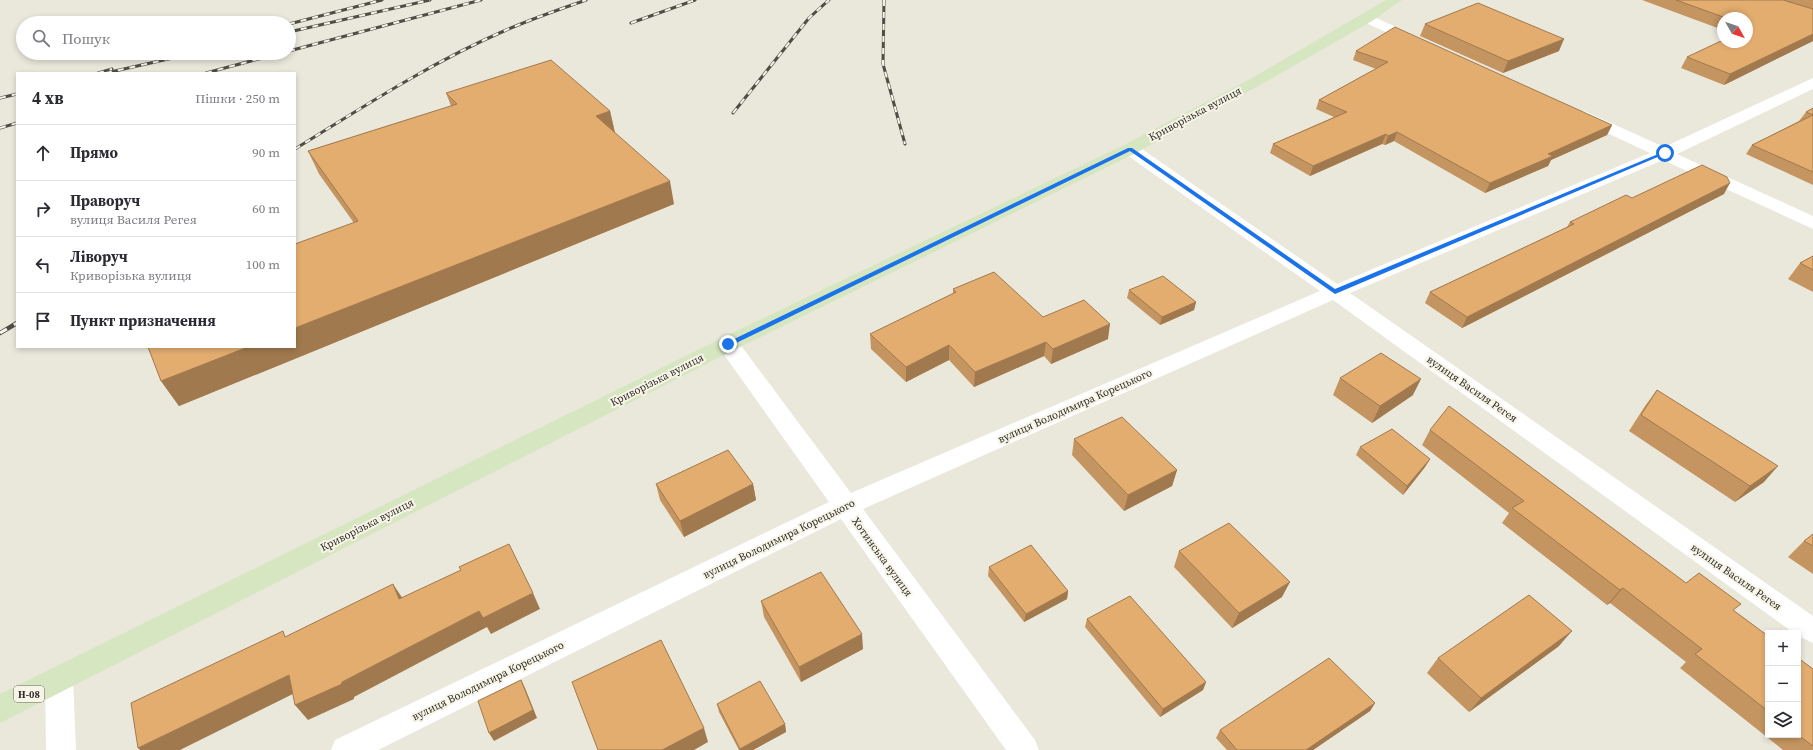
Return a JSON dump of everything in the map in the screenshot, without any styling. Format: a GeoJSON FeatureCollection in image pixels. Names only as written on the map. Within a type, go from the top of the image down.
{"type":"FeatureCollection","features":[{"type":"Feature","properties":{"kind":"main road","name":"Криворізька вулиця"},"geometry":{"type":"LineString","coordinates":[[0,709],[728,344],[1130,149],[1257,81],[1367,18],[1395,0]]}},
{"type":"Feature","properties":{"kind":"street"},"geometry":{"type":"LineString","coordinates":[[1367,18],[1432,48]]}},
{"type":"Feature","properties":{"kind":"street","name":"вулиця Володимира Корецького"},"geometry":{"type":"LineString","coordinates":[[346,750],[845,506],[1335,292],[1665,153],[1813,83]]}},
{"type":"Feature","properties":{"kind":"street"},"geometry":{"type":"LineString","coordinates":[[1570,110],[1813,223]]}},
{"type":"Feature","properties":{"kind":"street","name":"вулиця Василя Регея"},"geometry":{"type":"LineString","coordinates":[[1130,149],[1335,292],[1813,631]]}},
{"type":"Feature","properties":{"kind":"street","name":"Хотинська вулиця"},"geometry":{"type":"LineString","coordinates":[[728,344],[1024,750]]}},
{"type":"Feature","properties":{"kind":"street"},"geometry":{"type":"LineString","coordinates":[[59,680],[61,750]]}},
{"type":"Feature","properties":{"kind":"building"},"geometry":{"type":"Polygon","coordinates":[[[1676,0],[1783,0],[1813,9],[1813,34],[1730,74],[1687,57],[1717,43],[1717,48],[1753,48],[1753,12],[1717,12],[1717,15],[1676,0]]]}},
{"type":"Feature","properties":{"kind":"building"},"geometry":{"type":"Polygon","coordinates":[[[1478,3],[1564,39],[1508,61],[1425,24],[1478,3]]]}},
{"type":"Feature","properties":{"kind":"building"},"geometry":{"type":"Polygon","coordinates":[[[1395,27],[1612,125],[1548,154],[1553,156],[1490,183],[1397,132],[1388,136],[1386,134],[1313,166],[1273,144],[1347,112],[1319,100],[1388,62],[1356,51],[1395,27]]]}},
{"type":"Feature","properties":{"kind":"building"},"geometry":{"type":"Polygon","coordinates":[[[551,60],[610,111],[596,116],[670,181],[296,328],[296,244],[358,221],[308,151],[457,104],[446,93],[551,60]]]}},
{"type":"Feature","properties":{"kind":"building"},"geometry":{"type":"Polygon","coordinates":[[[1813,108],[1813,115],[1806,112],[1813,108]]]}},
{"type":"Feature","properties":{"kind":"building"},"geometry":{"type":"Polygon","coordinates":[[[1813,115],[1813,172],[1752,145],[1813,115]]]}},
{"type":"Feature","properties":{"kind":"building"},"geometry":{"type":"Polygon","coordinates":[[[1702,165],[1727,177],[1730,183],[1467,317],[1430,292],[1574,224],[1570,222],[1626,195],[1632,198],[1702,165]]]}},
{"type":"Feature","properties":{"kind":"building"},"geometry":{"type":"Polygon","coordinates":[[[1813,256],[1813,270],[1800,263],[1813,256]]]}},
{"type":"Feature","properties":{"kind":"building"},"geometry":{"type":"Polygon","coordinates":[[[994,272],[1043,317],[1084,300],[1110,324],[1053,349],[1046,342],[975,372],[949,345],[906,367],[870,334],[956,292],[953,289],[994,272]]]}},
{"type":"Feature","properties":{"kind":"building"},"geometry":{"type":"Polygon","coordinates":[[[1163,276],[1196,302],[1162,317],[1129,290],[1163,276]]]}},
{"type":"Feature","properties":{"kind":"building"},"geometry":{"type":"Polygon","coordinates":[[[148,348],[245,348],[161,381],[148,348]]]}},
{"type":"Feature","properties":{"kind":"building"},"geometry":{"type":"Polygon","coordinates":[[[1381,353],[1421,379],[1380,406],[1340,378],[1381,353]]]}},
{"type":"Feature","properties":{"kind":"building"},"geometry":{"type":"Polygon","coordinates":[[[1657,390],[1778,466],[1750,486],[1641,415],[1657,390]]]}},
{"type":"Feature","properties":{"kind":"building"},"geometry":{"type":"Polygon","coordinates":[[[1449,406],[1686,583],[1699,573],[1741,604],[1733,610],[1765,634],[1765,709],[1695,654],[1702,649],[1623,588],[1620,590],[1512,508],[1524,501],[1430,430],[1449,406]]]}},
{"type":"Feature","properties":{"kind":"building"},"geometry":{"type":"Polygon","coordinates":[[[1122,417],[1177,470],[1128,495],[1074,439],[1122,417]]]}},
{"type":"Feature","properties":{"kind":"building"},"geometry":{"type":"Polygon","coordinates":[[[1392,429],[1430,459],[1407,486],[1360,447],[1392,429]]]}},
{"type":"Feature","properties":{"kind":"building"},"geometry":{"type":"Polygon","coordinates":[[[728,450],[753,484],[680,521],[656,484],[728,450]]]}},
{"type":"Feature","properties":{"kind":"building"},"geometry":{"type":"Polygon","coordinates":[[[1229,523],[1290,582],[1239,613],[1179,551],[1229,523]]]}},
{"type":"Feature","properties":{"kind":"building"},"geometry":{"type":"Polygon","coordinates":[[[1813,534],[1813,546],[1804,541],[1813,534]]]}},
{"type":"Feature","properties":{"kind":"building"},"geometry":{"type":"Polygon","coordinates":[[[509,544],[533,593],[483,618],[479,611],[342,682],[342,684],[295,705],[289,675],[138,748],[131,703],[283,631],[285,637],[393,584],[399,599],[461,570],[459,567],[509,544]]]}},
{"type":"Feature","properties":{"kind":"building"},"geometry":{"type":"Polygon","coordinates":[[[1031,545],[1068,591],[1026,614],[989,567],[1031,545]]]}},
{"type":"Feature","properties":{"kind":"building"},"geometry":{"type":"Polygon","coordinates":[[[821,572],[862,634],[799,667],[761,601],[821,572]]]}},
{"type":"Feature","properties":{"kind":"building"},"geometry":{"type":"Polygon","coordinates":[[[1529,595],[1572,631],[1481,698],[1438,658],[1529,595]]]}},
{"type":"Feature","properties":{"kind":"building"},"geometry":{"type":"Polygon","coordinates":[[[1130,596],[1206,682],[1163,709],[1087,619],[1130,596]]]}},
{"type":"Feature","properties":{"kind":"building"},"geometry":{"type":"Polygon","coordinates":[[[661,640],[704,728],[662,750],[598,750],[572,682],[661,640]]]}},
{"type":"Feature","properties":{"kind":"building"},"geometry":{"type":"Polygon","coordinates":[[[1329,658],[1375,703],[1306,750],[1237,750],[1220,730],[1329,658]]]}},
{"type":"Feature","properties":{"kind":"building"},"geometry":{"type":"Polygon","coordinates":[[[1801,660],[1813,669],[1813,746],[1801,737],[1801,660]]]}},
{"type":"Feature","properties":{"kind":"building"},"geometry":{"type":"Polygon","coordinates":[[[521,680],[533,710],[489,733],[478,701],[521,680]]]}},
{"type":"Feature","properties":{"kind":"building"},"geometry":{"type":"Polygon","coordinates":[[[760,681],[785,724],[740,749],[717,704],[760,681]]]}},
{"type":"Feature","properties":{"kind":"railway"},"geometry":{"type":"LineString","coordinates":[[296,22],[382,0]]}},
{"type":"Feature","properties":{"kind":"railway"},"geometry":{"type":"LineString","coordinates":[[296,30],[430,0]]}},
{"type":"Feature","properties":{"kind":"railway"},"geometry":{"type":"LineString","coordinates":[[296,49],[481,0]]}},
{"type":"Feature","properties":{"kind":"railway"},"geometry":{"type":"LineString","coordinates":[[296,148],[397,86],[450,57],[514,27],[586,0]]}},
{"type":"Feature","properties":{"kind":"railway"},"geometry":{"type":"LineString","coordinates":[[631,23],[695,0]]}},
{"type":"Feature","properties":{"kind":"railway"},"geometry":{"type":"LineString","coordinates":[[733,113],[809,18],[829,0]]}},
{"type":"Feature","properties":{"kind":"railway"},"geometry":{"type":"LineString","coordinates":[[884,0],[883,64],[905,144]]}},
{"type":"Feature","properties":{"kind":"railway"},"geometry":{"type":"LineString","coordinates":[[110,72],[164,60]]}},
{"type":"Feature","properties":{"kind":"railway"},"geometry":{"type":"LineString","coordinates":[[210,72],[255,60]]}},
{"type":"Feature","properties":{"kind":"railway"},"geometry":{"type":"LineString","coordinates":[[102,72],[112,69]]}},
{"type":"Feature","properties":{"kind":"railway"},"geometry":{"type":"LineString","coordinates":[[0,98],[16,94]]}},
{"type":"Feature","properties":{"kind":"railway"},"geometry":{"type":"LineString","coordinates":[[0,128],[16,123]]}},
{"type":"Feature","properties":{"kind":"railway"},"geometry":{"type":"LineString","coordinates":[[0,333],[16,324]]}},
{"type":"Feature","properties":{"kind":"route"},"geometry":{"type":"LineString","coordinates":[[728,344],[1130,149],[1335,292],[1665,153]]}}]}
